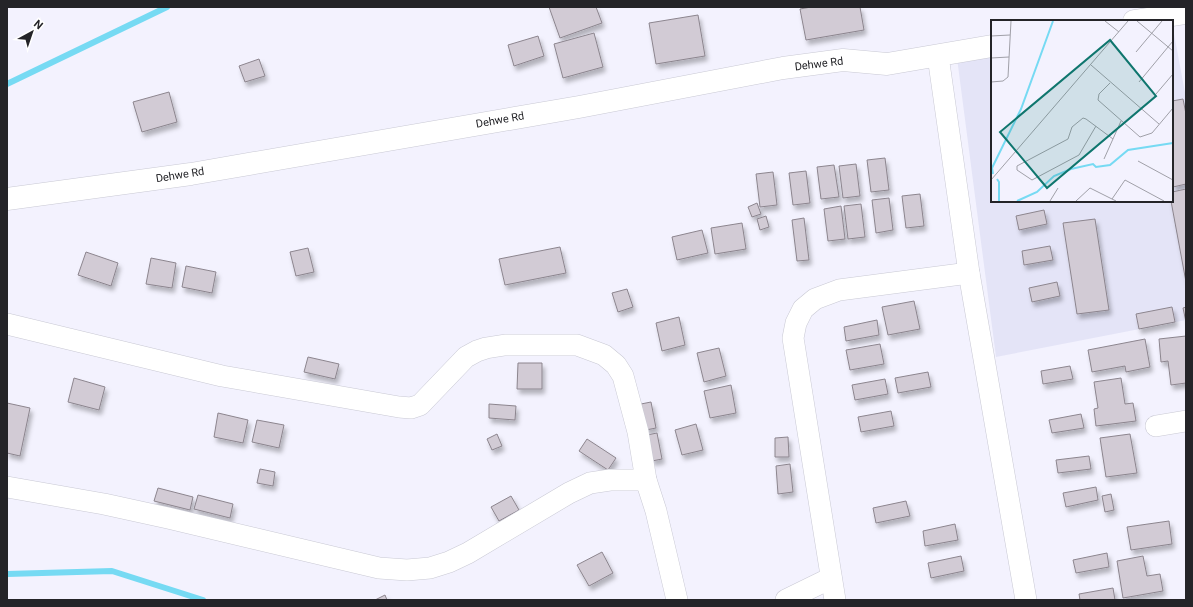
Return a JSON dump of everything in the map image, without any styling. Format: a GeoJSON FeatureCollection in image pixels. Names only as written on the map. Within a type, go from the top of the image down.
{"type":"FeatureCollection","features":[{"type":"Feature","properties":{"kind":"street"},"geometry":{"type":"LineString","coordinates":[[1140,20],[1186,13]]}},
{"type":"Feature","properties":{"kind":"street","name":"Dehwe Rd"},"geometry":{"type":"LineString","coordinates":[[7,199],[191,174],[579,107],[783,68],[843,60],[887,64],[991,46]]}},
{"type":"Feature","properties":{"kind":"street"},"geometry":{"type":"LineString","coordinates":[[938,56],[970,274],[1026,600]]}},
{"type":"Feature","properties":{"kind":"street"},"geometry":{"type":"LineString","coordinates":[[834,600],[793,338],[796,323],[803,309],[815,299],[839,290],[970,274]]}},
{"type":"Feature","properties":{"kind":"street"},"geometry":{"type":"LineString","coordinates":[[7,324],[222,376],[411,408],[420,405],[466,357],[476,351],[505,345],[577,345],[604,355],[616,365],[623,376],[638,432],[646,480],[656,511],[677,600]]}},
{"type":"Feature","properties":{"kind":"street"},"geometry":{"type":"LineString","coordinates":[[1156,426],[1186,421]]}},
{"type":"Feature","properties":{"kind":"street"},"geometry":{"type":"LineString","coordinates":[[7,487],[147,514],[379,568],[407,570],[430,568],[468,553],[568,493],[590,483],[610,480],[646,480]]}},
{"type":"Feature","properties":{"kind":"street"},"geometry":{"type":"LineString","coordinates":[[786,600],[831,578]]}},
{"type":"Feature","properties":{"kind":"shaded area"},"geometry":{"type":"Polygon","coordinates":[[[1173,28],[1186,98],[1186,320],[996,357],[957,58],[991,53],[991,202],[1173,202],[1173,28]]]}},
{"type":"Feature","properties":{"kind":"building"},"geometry":{"type":"Polygon","coordinates":[[[549,7],[596,7],[602,23],[560,38],[549,7]]]}},
{"type":"Feature","properties":{"kind":"building"},"geometry":{"type":"Polygon","coordinates":[[[811,7],[860,7],[864,30],[806,40],[800,9],[811,7]]]}},
{"type":"Feature","properties":{"kind":"building"},"geometry":{"type":"Polygon","coordinates":[[[698,15],[705,56],[656,64],[649,23],[698,15]]]}},
{"type":"Feature","properties":{"kind":"building"},"geometry":{"type":"Polygon","coordinates":[[[594,33],[603,67],[563,78],[554,44],[594,33]]]}},
{"type":"Feature","properties":{"kind":"building"},"geometry":{"type":"Polygon","coordinates":[[[538,36],[544,56],[514,66],[508,45],[538,36]]]}},
{"type":"Feature","properties":{"kind":"building"},"geometry":{"type":"Polygon","coordinates":[[[259,59],[265,76],[245,82],[239,66],[259,59]]]}},
{"type":"Feature","properties":{"kind":"building"},"geometry":{"type":"Polygon","coordinates":[[[169,92],[177,122],[142,132],[133,102],[169,92]]]}},
{"type":"Feature","properties":{"kind":"building"},"geometry":{"type":"Polygon","coordinates":[[[1183,99],[1186,114],[1186,184],[1173,187],[1173,101],[1183,99]]]}},
{"type":"Feature","properties":{"kind":"building"},"geometry":{"type":"Polygon","coordinates":[[[885,158],[889,190],[871,192],[867,160],[885,158]]]}},
{"type":"Feature","properties":{"kind":"building"},"geometry":{"type":"Polygon","coordinates":[[[856,164],[860,196],[843,198],[839,166],[856,164]]]}},
{"type":"Feature","properties":{"kind":"building"},"geometry":{"type":"Polygon","coordinates":[[[834,165],[839,197],[821,199],[817,167],[834,165]]]}},
{"type":"Feature","properties":{"kind":"building"},"geometry":{"type":"Polygon","coordinates":[[[806,171],[810,203],[793,205],[789,173],[806,171]]]}},
{"type":"Feature","properties":{"kind":"building"},"geometry":{"type":"Polygon","coordinates":[[[773,172],[777,205],[760,207],[756,174],[773,172]]]}},
{"type":"Feature","properties":{"kind":"building"},"geometry":{"type":"Polygon","coordinates":[[[1186,189],[1186,282],[1171,202],[1173,202],[1173,192],[1186,189]]]}},
{"type":"Feature","properties":{"kind":"building"},"geometry":{"type":"Polygon","coordinates":[[[920,194],[924,226],[906,228],[902,196],[920,194]]]}},
{"type":"Feature","properties":{"kind":"building"},"geometry":{"type":"Polygon","coordinates":[[[889,198],[893,230],[876,233],[872,200],[889,198]]]}},
{"type":"Feature","properties":{"kind":"building"},"geometry":{"type":"Polygon","coordinates":[[[757,203],[761,214],[752,217],[748,207],[757,203]]]}},
{"type":"Feature","properties":{"kind":"building"},"geometry":{"type":"Polygon","coordinates":[[[861,204],[865,237],[848,239],[844,206],[861,204]]]}},
{"type":"Feature","properties":{"kind":"building"},"geometry":{"type":"Polygon","coordinates":[[[841,206],[845,239],[828,241],[824,209],[841,206]]]}},
{"type":"Feature","properties":{"kind":"building"},"geometry":{"type":"Polygon","coordinates":[[[1044,210],[1047,224],[1019,230],[1016,216],[1044,210]]]}},
{"type":"Feature","properties":{"kind":"building"},"geometry":{"type":"Polygon","coordinates":[[[766,216],[769,227],[760,230],[757,219],[766,216]]]}},
{"type":"Feature","properties":{"kind":"building"},"geometry":{"type":"Polygon","coordinates":[[[804,218],[809,260],[797,261],[792,220],[804,218]]]}},
{"type":"Feature","properties":{"kind":"building"},"geometry":{"type":"Polygon","coordinates":[[[1095,219],[1109,310],[1077,314],[1063,223],[1095,219]]]}},
{"type":"Feature","properties":{"kind":"building"},"geometry":{"type":"Polygon","coordinates":[[[742,223],[746,249],[715,254],[711,228],[742,223]]]}},
{"type":"Feature","properties":{"kind":"building"},"geometry":{"type":"Polygon","coordinates":[[[702,230],[708,253],[677,260],[672,237],[702,230]]]}},
{"type":"Feature","properties":{"kind":"building"},"geometry":{"type":"Polygon","coordinates":[[[1050,246],[1053,260],[1024,265],[1022,251],[1050,246]]]}},
{"type":"Feature","properties":{"kind":"building"},"geometry":{"type":"Polygon","coordinates":[[[560,247],[566,273],[505,285],[499,259],[560,247]]]}},
{"type":"Feature","properties":{"kind":"building"},"geometry":{"type":"Polygon","coordinates":[[[308,248],[314,272],[296,276],[290,252],[308,248]]]}},
{"type":"Feature","properties":{"kind":"building"},"geometry":{"type":"Polygon","coordinates":[[[86,252],[118,263],[111,286],[78,275],[86,252]]]}},
{"type":"Feature","properties":{"kind":"building"},"geometry":{"type":"Polygon","coordinates":[[[151,258],[176,263],[172,288],[146,284],[151,258]]]}},
{"type":"Feature","properties":{"kind":"building"},"geometry":{"type":"Polygon","coordinates":[[[186,266],[216,272],[212,293],[182,287],[186,266]]]}},
{"type":"Feature","properties":{"kind":"building"},"geometry":{"type":"Polygon","coordinates":[[[1057,282],[1060,296],[1032,302],[1029,288],[1057,282]]]}},
{"type":"Feature","properties":{"kind":"building"},"geometry":{"type":"Polygon","coordinates":[[[627,289],[633,307],[618,312],[612,293],[627,289]]]}},
{"type":"Feature","properties":{"kind":"building"},"geometry":{"type":"Polygon","coordinates":[[[914,301],[920,329],[888,335],[882,307],[914,301]]]}},
{"type":"Feature","properties":{"kind":"building"},"geometry":{"type":"Polygon","coordinates":[[[1172,307],[1175,322],[1139,329],[1136,314],[1172,307]]]}},
{"type":"Feature","properties":{"kind":"building"},"geometry":{"type":"Polygon","coordinates":[[[1186,307],[1186,322],[1183,308],[1186,307]]]}},
{"type":"Feature","properties":{"kind":"building"},"geometry":{"type":"Polygon","coordinates":[[[679,317],[685,345],[662,351],[656,323],[679,317]]]}},
{"type":"Feature","properties":{"kind":"building"},"geometry":{"type":"Polygon","coordinates":[[[877,320],[879,335],[846,341],[844,327],[877,320]]]}},
{"type":"Feature","properties":{"kind":"building"},"geometry":{"type":"Polygon","coordinates":[[[1186,336],[1186,383],[1171,385],[1168,361],[1161,362],[1159,339],[1186,336]]]}},
{"type":"Feature","properties":{"kind":"building"},"geometry":{"type":"Polygon","coordinates":[[[1145,339],[1150,367],[1126,372],[1125,366],[1092,372],[1088,350],[1145,339]]]}},
{"type":"Feature","properties":{"kind":"building"},"geometry":{"type":"Polygon","coordinates":[[[880,344],[884,364],[850,370],[846,350],[880,344]]]}},
{"type":"Feature","properties":{"kind":"building"},"geometry":{"type":"Polygon","coordinates":[[[719,348],[726,376],[704,382],[697,353],[719,348]]]}},
{"type":"Feature","properties":{"kind":"building"},"geometry":{"type":"Polygon","coordinates":[[[308,357],[339,364],[335,379],[304,372],[308,357]]]}},
{"type":"Feature","properties":{"kind":"building"},"geometry":{"type":"Polygon","coordinates":[[[518,363],[542,363],[542,389],[517,389],[518,363]]]}},
{"type":"Feature","properties":{"kind":"building"},"geometry":{"type":"Polygon","coordinates":[[[1070,366],[1073,379],[1043,384],[1041,371],[1070,366]]]}},
{"type":"Feature","properties":{"kind":"building"},"geometry":{"type":"Polygon","coordinates":[[[928,372],[931,387],[898,393],[895,378],[928,372]]]}},
{"type":"Feature","properties":{"kind":"building"},"geometry":{"type":"Polygon","coordinates":[[[74,378],[105,387],[99,410],[68,402],[74,378]]]}},
{"type":"Feature","properties":{"kind":"building"},"geometry":{"type":"Polygon","coordinates":[[[1121,378],[1125,404],[1133,403],[1136,421],[1096,426],[1094,409],[1098,408],[1094,382],[1121,378]]]}},
{"type":"Feature","properties":{"kind":"building"},"geometry":{"type":"Polygon","coordinates":[[[885,379],[888,394],[855,400],[852,385],[885,379]]]}},
{"type":"Feature","properties":{"kind":"building"},"geometry":{"type":"Polygon","coordinates":[[[731,385],[736,413],[710,418],[704,391],[731,385]]]}},
{"type":"Feature","properties":{"kind":"building"},"geometry":{"type":"Polygon","coordinates":[[[651,402],[656,428],[646,430],[641,404],[651,402]]]}},
{"type":"Feature","properties":{"kind":"building"},"geometry":{"type":"Polygon","coordinates":[[[7,403],[30,408],[20,456],[7,453],[7,403]]]}},
{"type":"Feature","properties":{"kind":"building"},"geometry":{"type":"Polygon","coordinates":[[[489,404],[516,406],[515,420],[489,418],[489,404]]]}},
{"type":"Feature","properties":{"kind":"building"},"geometry":{"type":"Polygon","coordinates":[[[891,411],[894,426],[861,432],[858,417],[891,411]]]}},
{"type":"Feature","properties":{"kind":"building"},"geometry":{"type":"Polygon","coordinates":[[[218,413],[248,420],[243,443],[214,437],[218,413]]]}},
{"type":"Feature","properties":{"kind":"building"},"geometry":{"type":"Polygon","coordinates":[[[1081,414],[1084,428],[1052,433],[1049,420],[1081,414]]]}},
{"type":"Feature","properties":{"kind":"building"},"geometry":{"type":"Polygon","coordinates":[[[257,420],[284,425],[279,448],[252,442],[257,420]]]}},
{"type":"Feature","properties":{"kind":"building"},"geometry":{"type":"Polygon","coordinates":[[[696,424],[703,450],[682,455],[675,430],[696,424]]]}},
{"type":"Feature","properties":{"kind":"building"},"geometry":{"type":"Polygon","coordinates":[[[657,433],[662,459],[652,461],[647,435],[657,433]]]}},
{"type":"Feature","properties":{"kind":"building"},"geometry":{"type":"Polygon","coordinates":[[[497,434],[502,446],[492,450],[487,439],[497,434]]]}},
{"type":"Feature","properties":{"kind":"building"},"geometry":{"type":"Polygon","coordinates":[[[1130,434],[1137,473],[1106,477],[1100,438],[1130,434]]]}},
{"type":"Feature","properties":{"kind":"building"},"geometry":{"type":"Polygon","coordinates":[[[788,437],[789,457],[775,457],[775,438],[788,437]]]}},
{"type":"Feature","properties":{"kind":"building"},"geometry":{"type":"Polygon","coordinates":[[[587,439],[616,458],[608,470],[579,451],[587,439]]]}},
{"type":"Feature","properties":{"kind":"building"},"geometry":{"type":"Polygon","coordinates":[[[1089,456],[1091,469],[1058,473],[1056,460],[1089,456]]]}},
{"type":"Feature","properties":{"kind":"building"},"geometry":{"type":"Polygon","coordinates":[[[790,464],[793,492],[778,494],[776,466],[790,464]]]}},
{"type":"Feature","properties":{"kind":"building"},"geometry":{"type":"Polygon","coordinates":[[[260,469],[275,472],[273,486],[257,483],[260,469]]]}},
{"type":"Feature","properties":{"kind":"building"},"geometry":{"type":"Polygon","coordinates":[[[1096,487],[1098,500],[1066,507],[1063,493],[1096,487]]]}},
{"type":"Feature","properties":{"kind":"building"},"geometry":{"type":"Polygon","coordinates":[[[158,488],[193,497],[190,510],[154,501],[158,488]]]}},
{"type":"Feature","properties":{"kind":"building"},"geometry":{"type":"Polygon","coordinates":[[[1111,494],[1114,510],[1105,512],[1102,496],[1111,494]]]}},
{"type":"Feature","properties":{"kind":"building"},"geometry":{"type":"Polygon","coordinates":[[[198,495],[233,504],[230,518],[194,509],[198,495]]]}},
{"type":"Feature","properties":{"kind":"building"},"geometry":{"type":"Polygon","coordinates":[[[511,496],[519,510],[499,521],[491,507],[511,496]]]}},
{"type":"Feature","properties":{"kind":"building"},"geometry":{"type":"Polygon","coordinates":[[[906,501],[910,516],[876,523],[873,508],[906,501]]]}},
{"type":"Feature","properties":{"kind":"building"},"geometry":{"type":"Polygon","coordinates":[[[1169,521],[1172,544],[1131,550],[1127,527],[1169,521]]]}},
{"type":"Feature","properties":{"kind":"building"},"geometry":{"type":"Polygon","coordinates":[[[955,524],[958,540],[925,546],[923,531],[955,524]]]}},
{"type":"Feature","properties":{"kind":"building"},"geometry":{"type":"Polygon","coordinates":[[[602,552],[613,573],[589,586],[577,565],[602,552]]]}},
{"type":"Feature","properties":{"kind":"building"},"geometry":{"type":"Polygon","coordinates":[[[1107,553],[1109,567],[1076,573],[1073,560],[1107,553]]]}},
{"type":"Feature","properties":{"kind":"building"},"geometry":{"type":"Polygon","coordinates":[[[961,556],[964,571],[931,578],[928,563],[961,556]]]}},
{"type":"Feature","properties":{"kind":"building"},"geometry":{"type":"Polygon","coordinates":[[[1143,556],[1147,576],[1160,574],[1163,591],[1123,598],[1117,561],[1143,556]]]}},
{"type":"Feature","properties":{"kind":"building"},"geometry":{"type":"Polygon","coordinates":[[[1113,588],[1115,600],[1080,600],[1079,594],[1113,588]]]}},
{"type":"Feature","properties":{"kind":"building"},"geometry":{"type":"Polygon","coordinates":[[[385,595],[387,600],[375,600],[385,595]]]}},
{"type":"Feature","properties":{"kind":"waterway"},"geometry":{"type":"LineString","coordinates":[[7,84],[167,7]]}},
{"type":"Feature","properties":{"kind":"waterway"},"geometry":{"type":"LineString","coordinates":[[7,574],[112,571],[203,600]]}}]}
